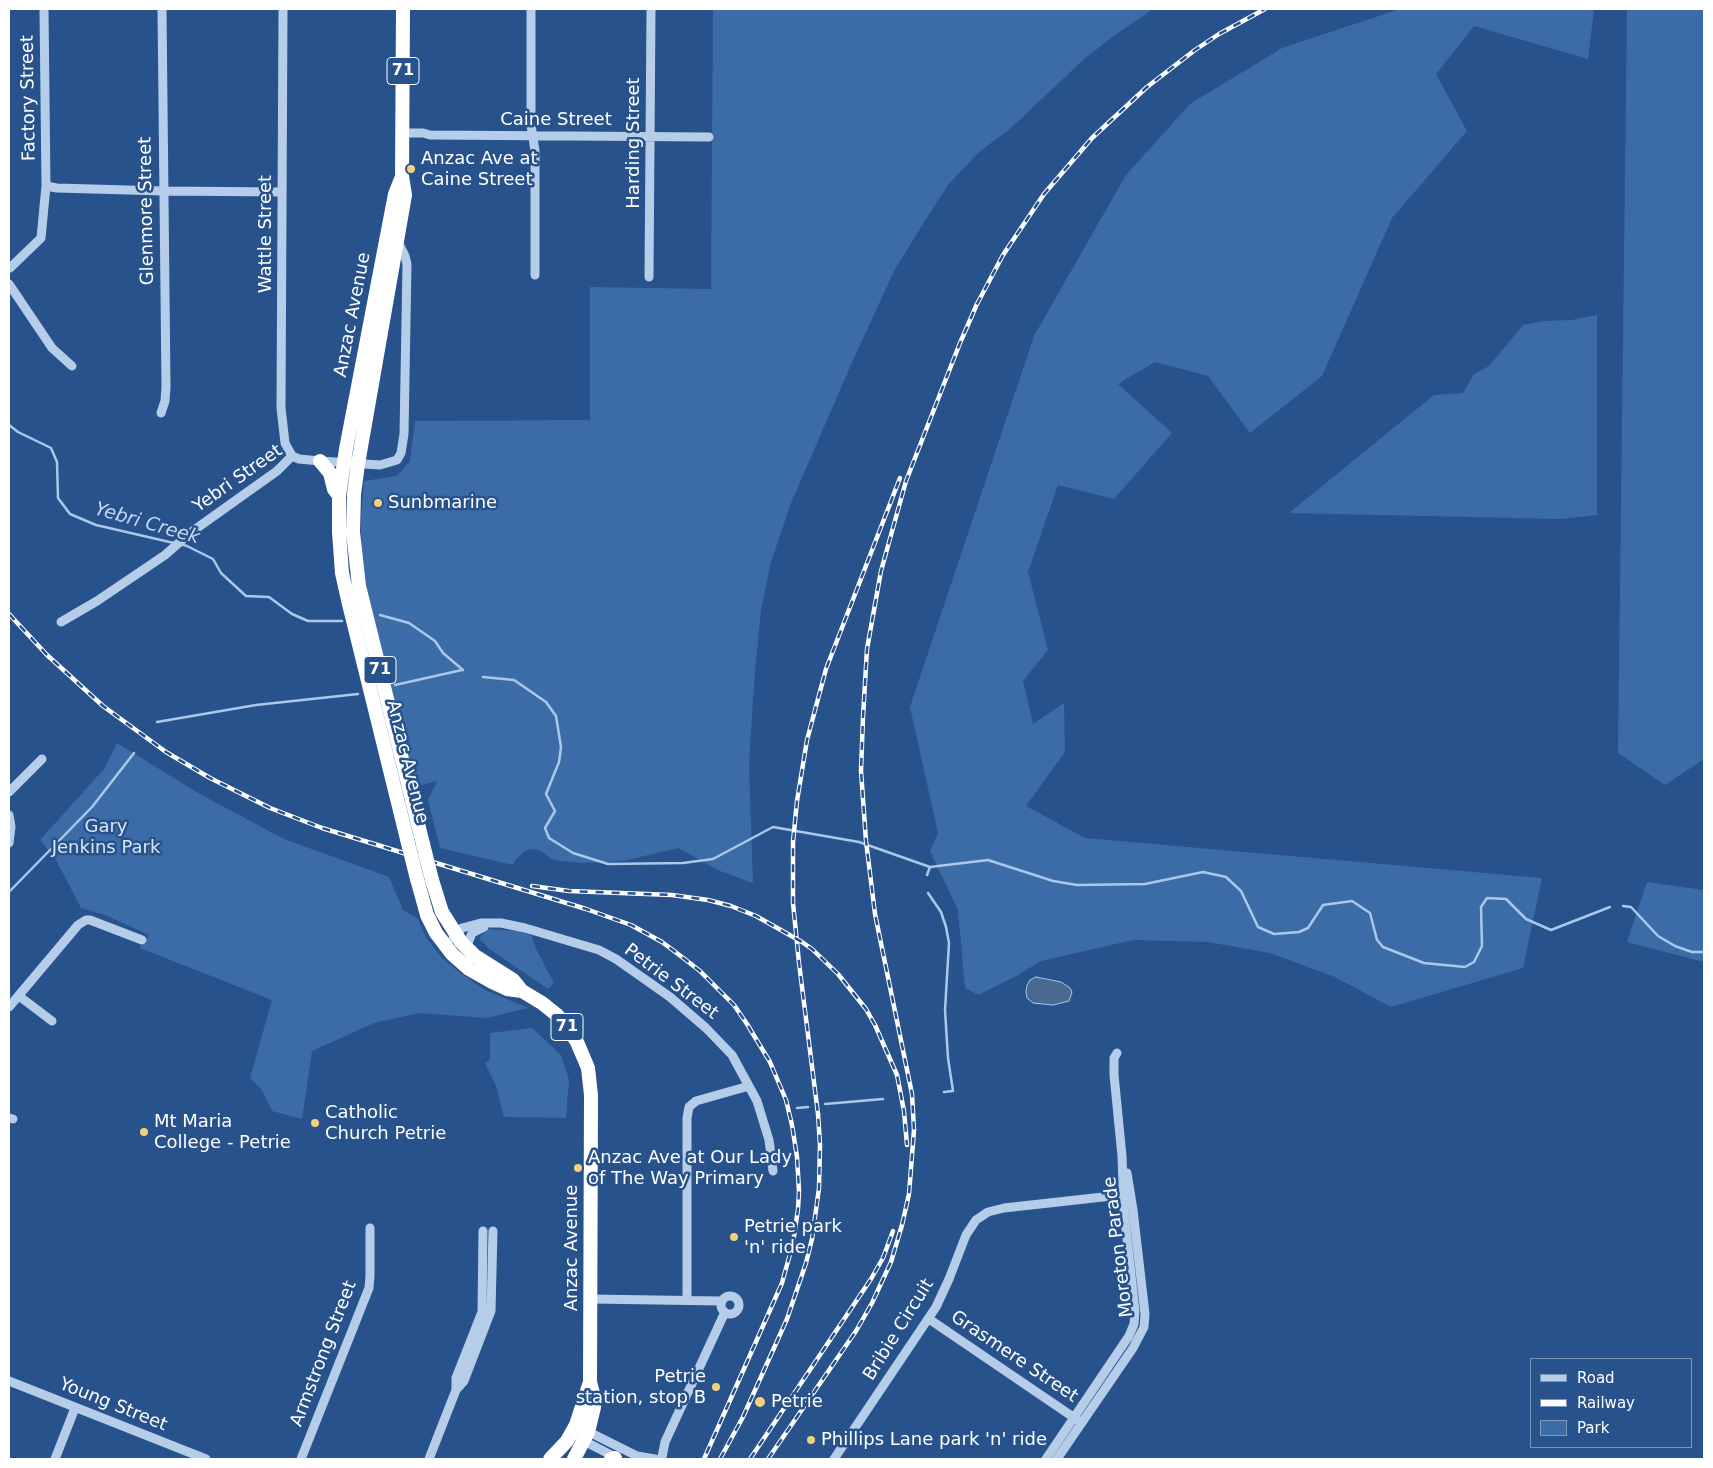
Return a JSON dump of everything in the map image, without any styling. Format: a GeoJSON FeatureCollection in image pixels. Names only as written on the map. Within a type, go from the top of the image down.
{"type":"FeatureCollection","features":[{"type":"Feature","properties":{"kind":"highway","name":"Anzac Avenue"},"geometry":{"type":"LineString","coordinates":[[403,9],[402,176],[405,195],[398,242],[351,463],[340,496],[340,550],[348,600],[427,915],[436,933],[452,954],[469,969],[507,989],[522,991]]}},
{"type":"Feature","properties":{"kind":"highway","name":"Anzac Avenue"},"geometry":{"type":"LineString","coordinates":[[402,176],[395,194],[351,463],[354,494],[353,532],[359,586],[432,880],[442,912],[455,934],[468,949],[485,963],[513,980],[522,991],[550,1009],[567,1027],[581,1049],[590,1080],[590,1382],[594,1397],[594,1407],[586,1437],[574,1459]]}},
{"type":"Feature","properties":{"kind":"highway"},"geometry":{"type":"LineString","coordinates":[[320,461],[330,473],[334,489],[340,496]]}},
{"type":"Feature","properties":{"kind":"highway","name":"Anzac Avenue"},"geometry":{"type":"LineString","coordinates":[[550,1459],[573,1430],[590,1382]]}},
{"type":"Feature","properties":{"kind":"street","name":"Factory Street"},"geometry":{"type":"LineString","coordinates":[[10,267],[41,238],[46,186],[44,9]]}},
{"type":"Feature","properties":{"kind":"street","name":"Glenmore Street"},"geometry":{"type":"LineString","coordinates":[[161,413],[166,387],[162,9]]}},
{"type":"Feature","properties":{"kind":"street","name":"Wattle Street"},"geometry":{"type":"LineString","coordinates":[[283,9],[281,408],[285,443],[292,456]]}},
{"type":"Feature","properties":{"kind":"street"},"geometry":{"type":"LineString","coordinates":[[531,9],[531,124],[535,151],[536,275]]}},
{"type":"Feature","properties":{"kind":"street","name":"Harding Street"},"geometry":{"type":"LineString","coordinates":[[650,277],[651,9]]}},
{"type":"Feature","properties":{"kind":"street","name":"Caine Street"},"geometry":{"type":"LineString","coordinates":[[403,133],[423,133],[430,136],[709,137]]}},
{"type":"Feature","properties":{"kind":"street"},"geometry":{"type":"LineString","coordinates":[[46,186],[163,191],[282,192]]}},
{"type":"Feature","properties":{"kind":"street","name":"Yebri Street"},"geometry":{"type":"LineString","coordinates":[[61,622],[97,601],[165,554],[190,533],[277,471],[292,456],[299,459],[380,465],[397,460],[401,453],[404,434],[403,323],[407,264],[398,242]]}},
{"type":"Feature","properties":{"kind":"street"},"geometry":{"type":"LineString","coordinates":[[10,267],[13,274],[9,284],[52,348],[72,366]]}},
{"type":"Feature","properties":{"kind":"street"},"geometry":{"type":"LineString","coordinates":[[9,792],[42,759]]}},
{"type":"Feature","properties":{"kind":"street"},"geometry":{"type":"LineString","coordinates":[[9,815],[11,827],[9,843]]}},
{"type":"Feature","properties":{"kind":"street"},"geometry":{"type":"LineString","coordinates":[[9,1007],[78,925],[86,920],[142,940]]}},
{"type":"Feature","properties":{"kind":"street","name":"Petrie Street"},"geometry":{"type":"LineString","coordinates":[[455,934],[462,928],[481,923],[510,924],[573,942],[600,950],[670,997],[706,1028],[732,1055],[762,1114],[773,1171]]}},
{"type":"Feature","properties":{"kind":"street"},"geometry":{"type":"LineString","coordinates":[[468,949],[468,942],[472,933],[491,924]]}},
{"type":"Feature","properties":{"kind":"street"},"geometry":{"type":"LineString","coordinates":[[452,954],[452,942],[455,934]]}},
{"type":"Feature","properties":{"kind":"street"},"geometry":{"type":"LineString","coordinates":[[19,996],[52,1021]]}},
{"type":"Feature","properties":{"kind":"street","name":"Moreton Parade"},"geometry":{"type":"LineString","coordinates":[[1057,1459],[1078,1420],[1129,1336],[1134,1324],[1135,1311],[1126,1194],[1113,1066],[1117,1053]]}},
{"type":"Feature","properties":{"kind":"street"},"geometry":{"type":"LineString","coordinates":[[687,1300],[689,1107],[696,1101],[749,1086]]}},
{"type":"Feature","properties":{"kind":"street","name":"Bribie Circuit"},"geometry":{"type":"LineString","coordinates":[[834,1459],[939,1302],[971,1225],[981,1216],[1004,1208],[1126,1194]]}},
{"type":"Feature","properties":{"kind":"street","name":"Armstrong Street"},"geometry":{"type":"LineString","coordinates":[[301,1459],[368,1288],[370,1275],[370,1228]]}},
{"type":"Feature","properties":{"kind":"street"},"geometry":{"type":"LineString","coordinates":[[429,1459],[456,1390],[456,1378],[482,1307],[488,1231]]}},
{"type":"Feature","properties":{"kind":"street"},"geometry":{"type":"LineString","coordinates":[[591,1299],[721,1301],[725,1297],[731,1296],[736,1298],[738,1309],[733,1313],[725,1312],[721,1306],[721,1301]]}},
{"type":"Feature","properties":{"kind":"street"},"geometry":{"type":"LineString","coordinates":[[573,1430],[586,1437],[637,1456],[660,1458],[725,1312]]}},
{"type":"Feature","properties":{"kind":"street","name":"Grasmere Street"},"geometry":{"type":"LineString","coordinates":[[928,1320],[1078,1420]]}},
{"type":"Feature","properties":{"kind":"street","name":"Young Street"},"geometry":{"type":"LineString","coordinates":[[9,1381],[206,1459]]}},
{"type":"Feature","properties":{"kind":"street"},"geometry":{"type":"LineString","coordinates":[[55,1459],[75,1408]]}},
{"type":"Feature","properties":{"kind":"street","name":"Moreton Parade"},"geometry":{"type":"LineString","coordinates":[[1046,1459],[1078,1420]]}},
{"type":"Feature","properties":{"kind":"street"},"geometry":{"type":"LineString","coordinates":[[586,1437],[615,1459]]}},
{"type":"Feature","properties":{"kind":"green space"},"geometry":{"type":"Polygon","coordinates":[[[713,9],[1153,9],[1083,60],[1011,128],[979,152],[948,185],[894,271],[850,367],[791,503],[771,562],[761,610],[749,766],[753,883],[720,871],[678,848],[623,861],[583,863],[553,860],[541,851],[533,849],[525,851],[515,860],[513,865],[440,848],[428,800],[437,781],[414,787],[362,568],[361,516],[364,481],[397,476],[410,461],[415,421],[590,420],[590,287],[711,289],[713,9]]]}},
{"type":"Feature","properties":{"kind":"green space"},"geometry":{"type":"Polygon","coordinates":[[[1400,9],[1594,9],[1588,59],[1474,26],[1436,74],[1467,131],[1392,218],[1322,376],[1250,433],[1208,376],[1155,362],[1118,384],[1172,433],[1114,499],[1058,485],[1028,572],[1048,650],[1023,681],[1033,724],[1064,703],[1065,752],[1026,806],[1085,838],[1542,878],[1523,968],[1391,1007],[1335,977],[1270,953],[1208,942],[1133,940],[1041,961],[978,995],[965,988],[958,910],[930,851],[938,833],[910,707],[1034,336],[1126,175],[1190,104],[1282,48],[1400,9]]]}},
{"type":"Feature","properties":{"kind":"green space"},"geometry":{"type":"Polygon","coordinates":[[[1627,9],[1704,9],[1704,759],[1665,785],[1618,753],[1627,9]]]}},
{"type":"Feature","properties":{"kind":"green space"},"geometry":{"type":"Polygon","coordinates":[[[1597,315],[1597,515],[1561,519],[1289,513],[1434,395],[1463,393],[1474,374],[1489,366],[1523,325],[1543,321],[1572,320],[1597,315]]]}},
{"type":"Feature","properties":{"kind":"green space","name":"Gary Jenkins Park"},"geometry":{"type":"Polygon","coordinates":[[[117,743],[198,793],[284,839],[389,877],[403,910],[417,918],[427,939],[442,958],[485,990],[528,1008],[487,1018],[419,1013],[374,1023],[312,1051],[302,1119],[272,1111],[262,1090],[250,1078],[272,1000],[140,948],[149,935],[105,915],[81,908],[55,858],[40,840],[104,769],[117,743]]]}},
{"type":"Feature","properties":{"kind":"green space"},"geometry":{"type":"Polygon","coordinates":[[[1647,882],[1704,890],[1704,962],[1627,942],[1647,882]]]}},
{"type":"Feature","properties":{"kind":"green space"},"geometry":{"type":"Polygon","coordinates":[[[487,929],[520,931],[531,935],[536,949],[554,983],[548,989],[488,948],[479,938],[487,929]]]}},
{"type":"Feature","properties":{"kind":"green space"},"geometry":{"type":"Polygon","coordinates":[[[532,1028],[561,1055],[569,1080],[566,1118],[504,1117],[496,1086],[485,1063],[490,1060],[490,1033],[532,1028]]]}},
{"type":"Feature","properties":{"kind":"shaded area"},"geometry":{"type":"Polygon","coordinates":[[[1036,977],[1061,982],[1070,988],[1072,992],[1069,1001],[1053,1005],[1033,1003],[1027,998],[1026,992],[1030,980],[1036,977]]]}},
{"type":"Feature","properties":{"kind":"waterway","name":"Yebri Creek"},"geometry":{"type":"LineString","coordinates":[[9,425],[18,432],[51,448],[57,462],[58,498],[70,514],[96,525],[174,543]]}},
{"type":"Feature","properties":{"kind":"waterway","name":"Yebri Creek"},"geometry":{"type":"LineString","coordinates":[[180,544],[213,559],[221,573],[246,596],[269,597],[292,614],[308,621],[342,621]]}},
{"type":"Feature","properties":{"kind":"waterway","name":"Yebri Creek"},"geometry":{"type":"LineString","coordinates":[[380,615],[409,623],[435,641],[443,653],[463,670]]}},
{"type":"Feature","properties":{"kind":"waterway"},"geometry":{"type":"LineString","coordinates":[[395,685],[462,670]]}},
{"type":"Feature","properties":{"kind":"waterway","name":"Yebri Creek"},"geometry":{"type":"LineString","coordinates":[[483,677],[514,680],[546,702],[556,716],[561,747],[559,762],[546,794],[555,811],[545,828],[549,838],[573,853],[608,864],[683,863],[713,859],[773,827],[859,842],[930,867],[988,860],[1053,881],[1077,885],[1145,884],[1203,872],[1226,877],[1241,891],[1258,927],[1274,934],[1299,932],[1308,928],[1323,905],[1352,901],[1370,913],[1377,940],[1383,947],[1424,963],[1465,967],[1474,962],[1482,946],[1481,907],[1487,898],[1506,899],[1526,919],[1551,930],[1610,907]]}},
{"type":"Feature","properties":{"kind":"waterway"},"geometry":{"type":"LineString","coordinates":[[157,722],[256,705],[358,694]]}},
{"type":"Feature","properties":{"kind":"waterway"},"geometry":{"type":"LineString","coordinates":[[9,892],[92,807],[134,753]]}},
{"type":"Feature","properties":{"kind":"waterway"},"geometry":{"type":"LineString","coordinates":[[927,875],[930,867]]}},
{"type":"Feature","properties":{"kind":"waterway"},"geometry":{"type":"LineString","coordinates":[[928,893],[941,912],[949,943],[945,1010],[948,1058],[953,1091],[944,1092]]}},
{"type":"Feature","properties":{"kind":"waterway","name":"Yebri Creek"},"geometry":{"type":"LineString","coordinates":[[1623,906],[1631,907],[1658,936],[1675,946],[1692,952],[1704,952]]}},
{"type":"Feature","properties":{"kind":"waterway"},"geometry":{"type":"LineString","coordinates":[[825,1104],[883,1099]]}},
{"type":"Feature","properties":{"kind":"waterway"},"geometry":{"type":"LineString","coordinates":[[797,1108],[808,1107]]}},
{"type":"Feature","properties":{"kind":"railway"},"geometry":{"type":"LineString","coordinates":[[768,1459],[856,1331],[872,1303],[891,1262],[909,1194],[914,1130],[912,1094],[875,914],[866,841],[861,771],[867,649],[881,571],[906,481],[977,304],[1003,255],[1044,194],[1092,138],[1147,87],[1219,34],[1265,9]]}},
{"type":"Feature","properties":{"kind":"railway"},"geometry":{"type":"LineString","coordinates":[[720,1459],[743,1417],[787,1319],[812,1239],[819,1188],[820,1145],[793,903],[793,842],[797,801],[807,740],[826,669],[900,478]]}},
{"type":"Feature","properties":{"kind":"railway"},"geometry":{"type":"LineString","coordinates":[[9,614],[47,655],[103,706],[166,752],[210,778],[270,808],[322,828],[586,909],[631,925],[662,942],[682,957],[700,971],[734,1005],[770,1062],[786,1100],[797,1157],[798,1209],[793,1243],[782,1283],[704,1459]]}},
{"type":"Feature","properties":{"kind":"railway"},"geometry":{"type":"LineString","coordinates":[[532,886],[569,891],[672,895],[708,900],[731,906],[756,916],[802,942],[838,974],[866,1009],[875,1025],[897,1075],[904,1111],[907,1145]]}},
{"type":"Feature","properties":{"kind":"railway"},"geometry":{"type":"LineString","coordinates":[[750,1459],[871,1279],[883,1258],[893,1231]]}},
{"type":"Feature","properties":{"kind":"place","name":"Anzac Ave at Caine Street"},"geometry":{"type":"Point","coordinates":[411,169]}},
{"type":"Feature","properties":{"kind":"place","name":"Sunbmarine"},"geometry":{"type":"Point","coordinates":[378,503]}},
{"type":"Feature","properties":{"kind":"place","name":"Catholic Church Petrie"},"geometry":{"type":"Point","coordinates":[315,1123]}},
{"type":"Feature","properties":{"kind":"place","name":"Mt Maria College - Petrie"},"geometry":{"type":"Point","coordinates":[144,1132]}},
{"type":"Feature","properties":{"kind":"place","name":"Anzac Ave at Our Lady of The Way Primary"},"geometry":{"type":"Point","coordinates":[578,1168]}},
{"type":"Feature","properties":{"kind":"place","name":"Petrie park 'n' ride"},"geometry":{"type":"Point","coordinates":[734,1237]}},
{"type":"Feature","properties":{"kind":"place","name":"Petrie station, stop B"},"geometry":{"type":"Point","coordinates":[716,1387]}},
{"type":"Feature","properties":{"kind":"place","name":"Petrie"},"geometry":{"type":"Point","coordinates":[760,1402]}},
{"type":"Feature","properties":{"kind":"place","name":"Phillips Lane park 'n' ride"},"geometry":{"type":"Point","coordinates":[811,1440]}}]}
